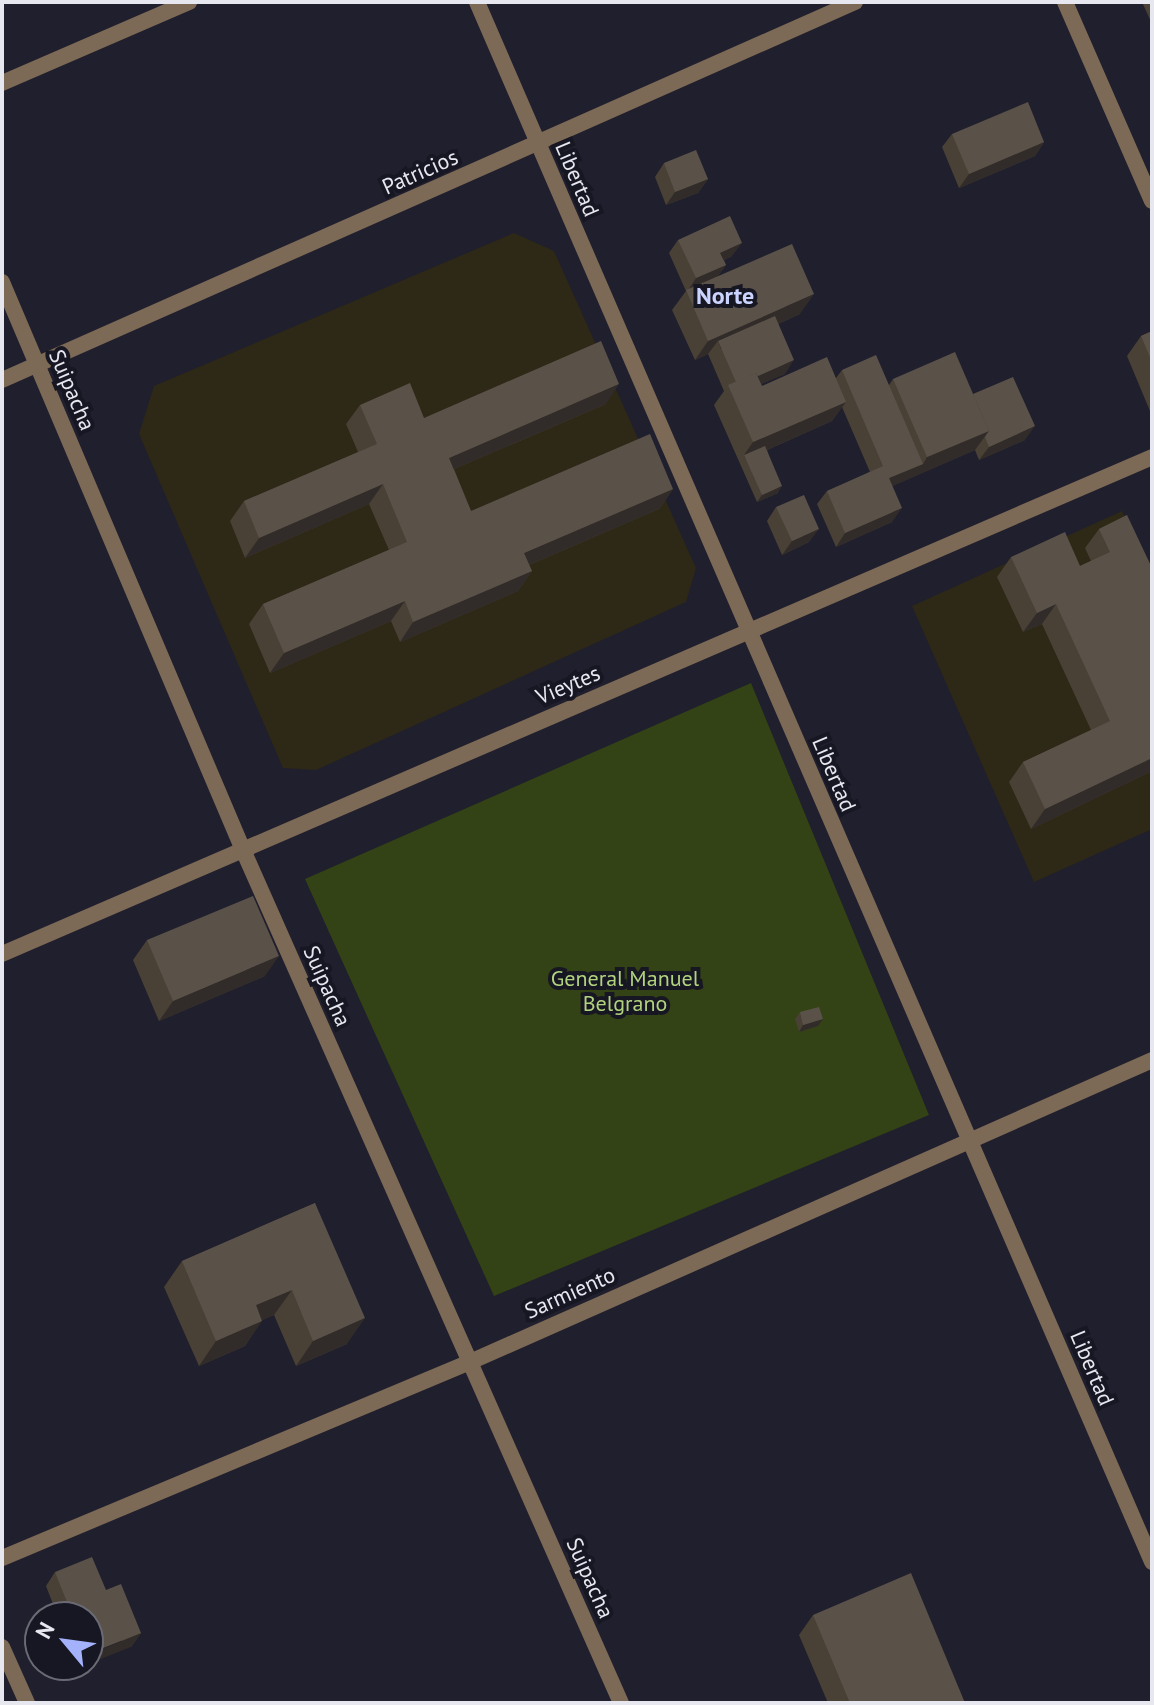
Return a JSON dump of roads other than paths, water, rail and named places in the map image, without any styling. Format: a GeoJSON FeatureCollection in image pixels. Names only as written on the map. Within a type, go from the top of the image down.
{"type":"FeatureCollection","features":[{"type":"Feature","properties":{"kind":"street"},"geometry":{"type":"LineString","coordinates":[[2,83],[189,2]]}},
{"type":"Feature","properties":{"kind":"street","name":"Libertad"},"geometry":{"type":"LineString","coordinates":[[477,2],[1152,1562]]}},
{"type":"Feature","properties":{"kind":"street","name":"Patricios"},"geometry":{"type":"LineString","coordinates":[[2,380],[855,2]]}},
{"type":"Feature","properties":{"kind":"street"},"geometry":{"type":"LineString","coordinates":[[1065,2],[1152,201]]}},
{"type":"Feature","properties":{"kind":"street","name":"Suipacha"},"geometry":{"type":"LineString","coordinates":[[2,282],[243,850],[621,1703]]}},
{"type":"Feature","properties":{"kind":"street","name":"Vieytes"},"geometry":{"type":"LineString","coordinates":[[2,954],[1152,457]]}},
{"type":"Feature","properties":{"kind":"street","name":"Sarmiento"},"geometry":{"type":"LineString","coordinates":[[2,1558],[470,1362],[968,1138],[1152,1060]]}},
{"type":"Feature","properties":{"kind":"street"},"geometry":{"type":"LineString","coordinates":[[2,1647],[27,1703]]}},
{"type":"Feature","properties":{"kind":"district","name":"Norte"},"geometry":{"type":"Point","coordinates":[725,296]}},
{"type":"Feature","properties":{"kind":"park label","name":"General Manuel Belgrano"},"geometry":{"type":"Point","coordinates":[625,990]}}]}
